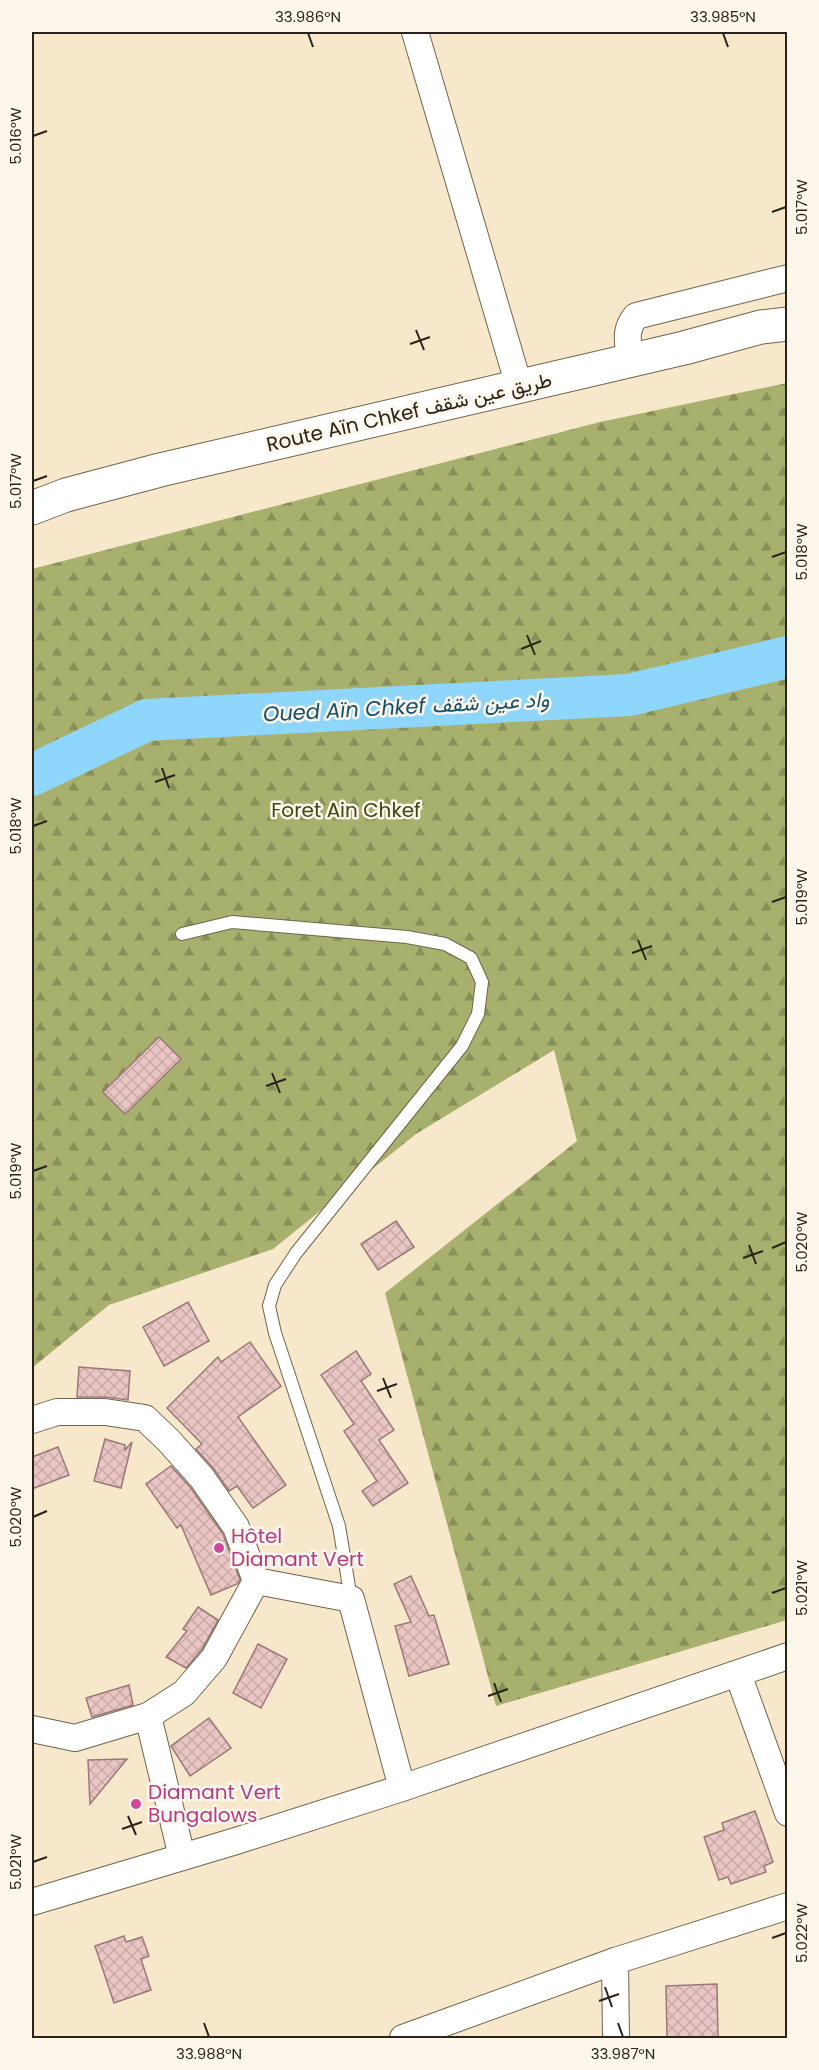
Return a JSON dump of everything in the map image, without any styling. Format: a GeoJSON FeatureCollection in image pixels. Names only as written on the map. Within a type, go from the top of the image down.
{"type":"FeatureCollection","features":[{"type":"Feature","properties":{"kind":"street"},"geometry":{"type":"LineString","coordinates":[[415,32],[519,386]]}},
{"type":"Feature","properties":{"kind":"street"},"geometry":{"type":"LineString","coordinates":[[630,359],[627,335],[629,324],[636,316],[788,278]]}},
{"type":"Feature","properties":{"kind":"street","name":"Route Aïn Chkef طريق عين شقف"},"geometry":{"type":"LineString","coordinates":[[32,508],[66,495],[160,471],[684,348],[760,327],[788,324]]}},
{"type":"Feature","properties":{"kind":"street"},"geometry":{"type":"LineString","coordinates":[[32,1420],[57,1412],[105,1412],[145,1418],[170,1441],[202,1478],[236,1527],[256,1581],[214,1658],[184,1694],[148,1716],[75,1738],[32,1729]]}},
{"type":"Feature","properties":{"kind":"street"},"geometry":{"type":"LineString","coordinates":[[256,1581],[351,1599],[402,1788]]}},
{"type":"Feature","properties":{"kind":"street"},"geometry":{"type":"LineString","coordinates":[[32,1902],[402,1788],[788,1656]]}},
{"type":"Feature","properties":{"kind":"street"},"geometry":{"type":"LineString","coordinates":[[738,1674],[788,1813]]}},
{"type":"Feature","properties":{"kind":"street"},"geometry":{"type":"LineString","coordinates":[[148,1716],[182,1857]]}},
{"type":"Feature","properties":{"kind":"street"},"geometry":{"type":"LineString","coordinates":[[414,2037],[615,1961],[788,1906]]}},
{"type":"Feature","properties":{"kind":"street"},"geometry":{"type":"LineString","coordinates":[[615,1961],[616,2038]]}},
{"type":"Feature","properties":{"kind":"lane"},"geometry":{"type":"LineString","coordinates":[[182,934],[232,922],[407,937],[445,944],[471,958],[482,981],[478,1014],[462,1046],[296,1253],[275,1285],[269,1306],[275,1333],[339,1526],[351,1599]]}},
{"type":"Feature","properties":{"kind":"green space","name":"Foret Ain Chkef"},"geometry":{"type":"Polygon","coordinates":[[[787,383],[787,1620],[496,1706],[385,1293],[577,1141],[554,1050],[416,1134],[273,1249],[109,1305],[32,1368],[32,569],[600,422],[787,383]]]}},
{"type":"Feature","properties":{"kind":"building"},"geometry":{"type":"Polygon","coordinates":[[[159,1037],[181,1059],[125,1114],[103,1092],[159,1037]]]}},
{"type":"Feature","properties":{"kind":"building"},"geometry":{"type":"Polygon","coordinates":[[[396,1221],[414,1247],[378,1270],[361,1244],[396,1221]]]}},
{"type":"Feature","properties":{"kind":"building"},"geometry":{"type":"Polygon","coordinates":[[[188,1302],[209,1341],[164,1366],[143,1327],[188,1302]]]}},
{"type":"Feature","properties":{"kind":"building"},"geometry":{"type":"Polygon","coordinates":[[[250,1342],[281,1386],[238,1417],[286,1485],[253,1508],[237,1486],[229,1491],[196,1449],[202,1444],[167,1408],[218,1357],[221,1362],[250,1342]]]}},
{"type":"Feature","properties":{"kind":"building"},"geometry":{"type":"Polygon","coordinates":[[[356,1351],[371,1374],[361,1381],[394,1430],[379,1440],[408,1483],[373,1506],[362,1491],[377,1481],[344,1431],[354,1424],[321,1375],[356,1351]]]}},
{"type":"Feature","properties":{"kind":"building"},"geometry":{"type":"Polygon","coordinates":[[[79,1367],[130,1371],[128,1400],[77,1397],[79,1367]]]}},
{"type":"Feature","properties":{"kind":"building"},"geometry":{"type":"Polygon","coordinates":[[[105,1439],[125,1445],[125,1450],[132,1442],[121,1488],[94,1481],[105,1439]]]}},
{"type":"Feature","properties":{"kind":"building"},"geometry":{"type":"Polygon","coordinates":[[[58,1447],[69,1475],[32,1489],[32,1457],[58,1447]]]}},
{"type":"Feature","properties":{"kind":"building"},"geometry":{"type":"Polygon","coordinates":[[[171,1466],[190,1487],[223,1534],[240,1580],[237,1584],[211,1595],[181,1525],[177,1528],[146,1484],[171,1466]]]}},
{"type":"Feature","properties":{"kind":"building"},"geometry":{"type":"Polygon","coordinates":[[[411,1576],[429,1616],[434,1615],[449,1664],[409,1676],[395,1626],[411,1622],[394,1584],[411,1576]]]}},
{"type":"Feature","properties":{"kind":"building"},"geometry":{"type":"Polygon","coordinates":[[[198,1607],[218,1620],[202,1649],[186,1668],[166,1657],[187,1631],[183,1629],[198,1607]]]}},
{"type":"Feature","properties":{"kind":"building"},"geometry":{"type":"Polygon","coordinates":[[[258,1644],[287,1659],[261,1708],[233,1693],[258,1644]]]}},
{"type":"Feature","properties":{"kind":"building"},"geometry":{"type":"Polygon","coordinates":[[[129,1685],[133,1705],[92,1717],[86,1698],[129,1685]]]}},
{"type":"Feature","properties":{"kind":"building"},"geometry":{"type":"Polygon","coordinates":[[[209,1718],[231,1748],[190,1776],[171,1746],[209,1718]]]}},
{"type":"Feature","properties":{"kind":"building"},"geometry":{"type":"Polygon","coordinates":[[[127,1759],[90,1804],[88,1760],[127,1759]]]}},
{"type":"Feature","properties":{"kind":"building"},"geometry":{"type":"Polygon","coordinates":[[[755,1811],[773,1862],[764,1866],[766,1872],[731,1884],[728,1877],[719,1880],[704,1837],[724,1830],[722,1823],[755,1811]]]}},
{"type":"Feature","properties":{"kind":"building"},"geometry":{"type":"Polygon","coordinates":[[[124,1936],[126,1942],[142,1937],[149,1956],[141,1959],[151,1990],[114,2003],[95,1946],[124,1936]]]}},
{"type":"Feature","properties":{"kind":"building"},"geometry":{"type":"Polygon","coordinates":[[[717,1984],[718,2038],[667,2038],[666,1986],[717,1984]]]}},
{"type":"Feature","properties":{"kind":"waterway","name":"Oued Aïn Chkef واد عين شقف"},"geometry":{"type":"LineString","coordinates":[[32,775],[147,720],[629,695],[788,657]]}},
{"type":"Feature","properties":{"kind":"place","name":"Hôtel Diamant Vert"},"geometry":{"type":"Point","coordinates":[219,1548]}},
{"type":"Feature","properties":{"kind":"place","name":"Diamant Vert Bungalows"},"geometry":{"type":"Point","coordinates":[136,1804]}}]}
